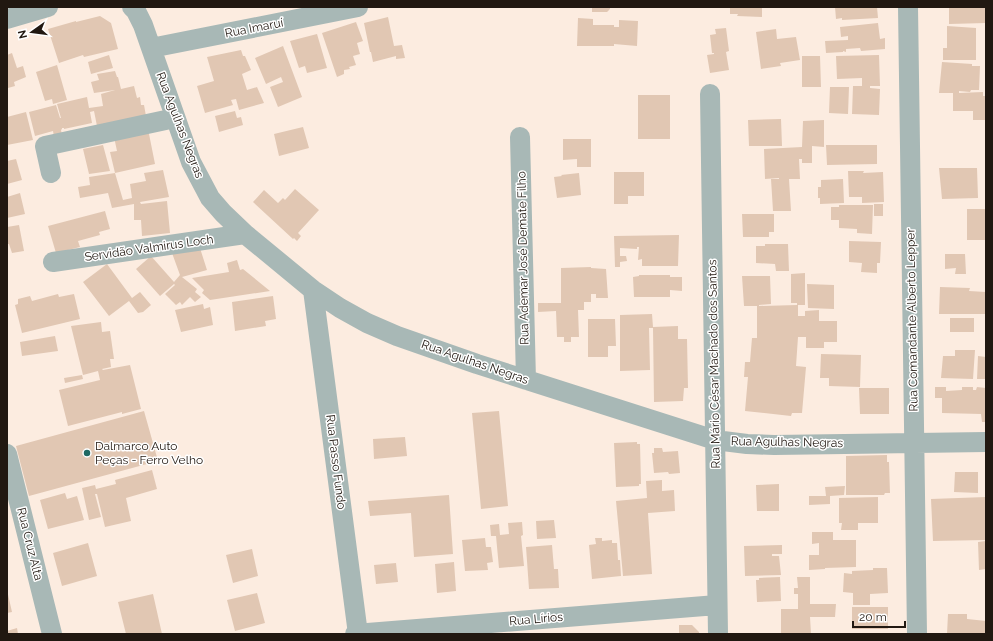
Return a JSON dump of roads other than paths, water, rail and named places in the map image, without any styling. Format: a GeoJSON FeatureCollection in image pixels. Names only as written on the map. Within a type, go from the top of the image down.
{"type":"FeatureCollection","features":[{"type":"Feature","properties":{"kind":"street"},"geometry":{"type":"LineString","coordinates":[[7,20],[48,7]]}},
{"type":"Feature","properties":{"kind":"street","name":"Rua Agulhas Negras"},"geometry":{"type":"LineString","coordinates":[[132,7],[136,11],[143,25],[191,162],[210,198],[245,234],[313,290],[340,308],[367,323],[391,334],[526,380],[715,440],[747,444],[774,445],[986,442]]}},
{"type":"Feature","properties":{"kind":"street","name":"Rua Imaruí"},"geometry":{"type":"LineString","coordinates":[[151,48],[358,7]]}},
{"type":"Feature","properties":{"kind":"street","name":"Rua Comandante Alberto Lepper"},"geometry":{"type":"LineString","coordinates":[[908,7],[917,634]]}},
{"type":"Feature","properties":{"kind":"street","name":"Rua Mário César Machado dos Santos"},"geometry":{"type":"LineString","coordinates":[[710,94],[718,634]]}},
{"type":"Feature","properties":{"kind":"street"},"geometry":{"type":"LineString","coordinates":[[51,173],[45,146],[175,118]]}},
{"type":"Feature","properties":{"kind":"street","name":"Rua Ademar José Demate Filho"},"geometry":{"type":"LineString","coordinates":[[520,137],[526,380]]}},
{"type":"Feature","properties":{"kind":"street","name":"Servidão Valmirus Loch"},"geometry":{"type":"LineString","coordinates":[[53,262],[245,234]]}},
{"type":"Feature","properties":{"kind":"street","name":"Rua Passo Fundo"},"geometry":{"type":"LineString","coordinates":[[313,290],[357,634]]}},
{"type":"Feature","properties":{"kind":"street","name":"Rua Cruz Alta"},"geometry":{"type":"LineString","coordinates":[[7,454],[52,634]]}},
{"type":"Feature","properties":{"kind":"street","name":"Rua Lírios"},"geometry":{"type":"LineString","coordinates":[[357,634],[717,605]]}},
{"type":"Feature","properties":{"kind":"place","name":"Dalmarco Auto Peças - Ferro Velho"},"geometry":{"type":"Point","coordinates":[87,453]}}]}
